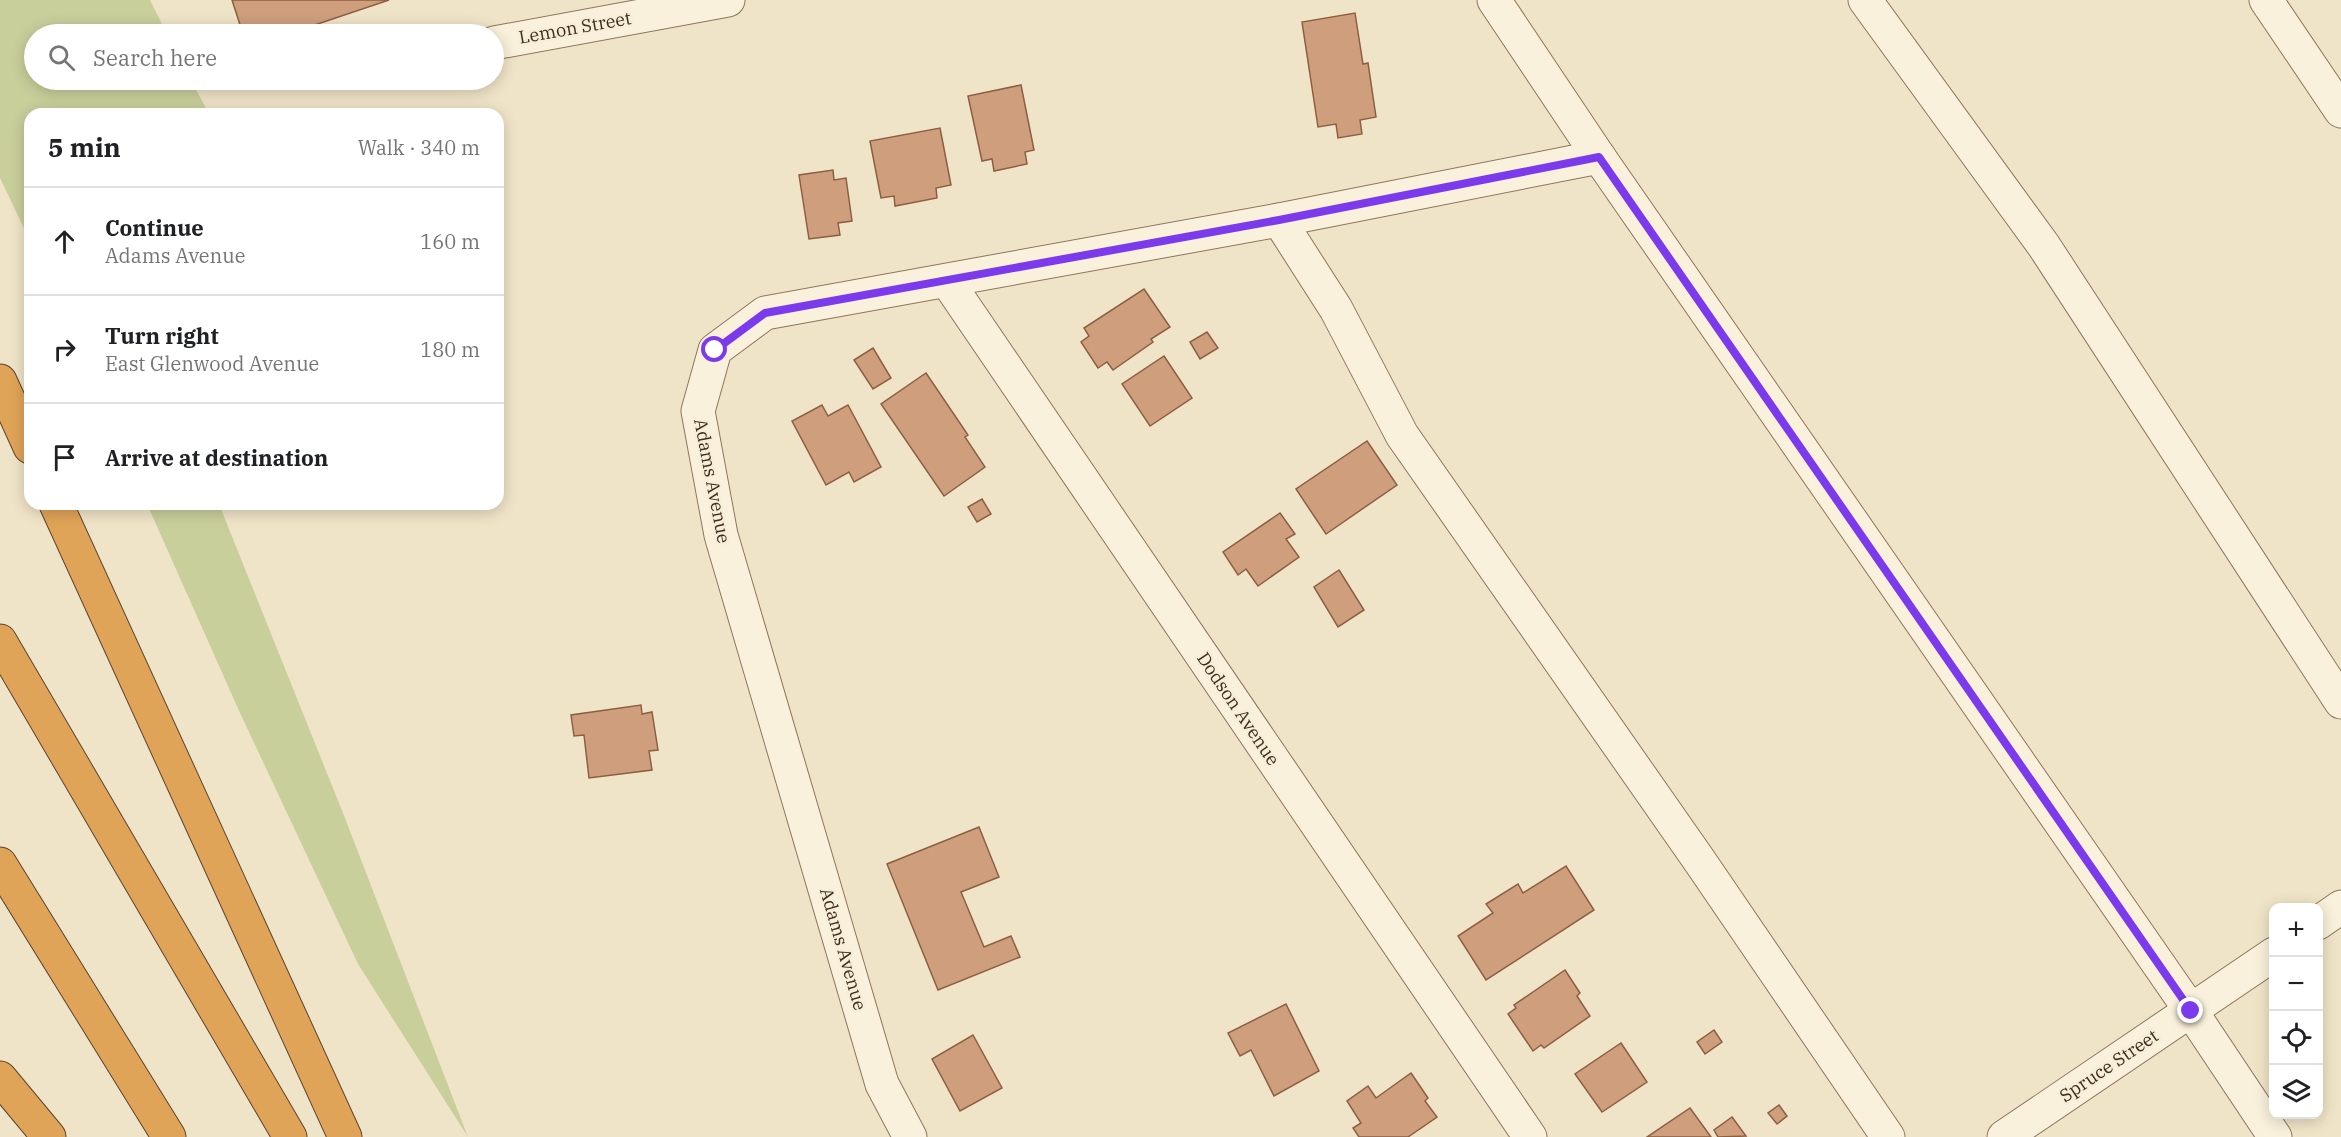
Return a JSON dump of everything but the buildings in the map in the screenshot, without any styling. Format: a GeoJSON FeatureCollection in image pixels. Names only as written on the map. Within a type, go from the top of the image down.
{"type":"FeatureCollection","features":[{"type":"Feature","properties":{"kind":"highway"},"geometry":{"type":"LineString","coordinates":[[0,381],[24,434]]}},
{"type":"Feature","properties":{"kind":"highway"},"geometry":{"type":"LineString","coordinates":[[59,510],[345,1137]]}},
{"type":"Feature","properties":{"kind":"highway"},"geometry":{"type":"LineString","coordinates":[[0,641],[290,1137]]}},
{"type":"Feature","properties":{"kind":"highway"},"geometry":{"type":"LineString","coordinates":[[0,864],[169,1137]]}},
{"type":"Feature","properties":{"kind":"highway"},"geometry":{"type":"LineString","coordinates":[[0,1078],[49,1137]]}},
{"type":"Feature","properties":{"kind":"street","name":"Lemon Street"},"geometry":{"type":"LineString","coordinates":[[504,41],[728,0]]}},
{"type":"Feature","properties":{"kind":"street"},"geometry":{"type":"LineString","coordinates":[[1494,0],[1599,157],[2191,1011],[2275,1137]]}},
{"type":"Feature","properties":{"kind":"street"},"geometry":{"type":"LineString","coordinates":[[1865,0],[2044,246],[2341,702]]}},
{"type":"Feature","properties":{"kind":"street"},"geometry":{"type":"LineString","coordinates":[[2266,0],[2341,111]]}},
{"type":"Feature","properties":{"kind":"street","name":"Adams Avenue"},"geometry":{"type":"LineString","coordinates":[[910,1137],[882,1084],[721,536],[698,411],[715,350],[765,313],[1279,220],[1599,157]]}},
{"type":"Feature","properties":{"kind":"street"},"geometry":{"type":"LineString","coordinates":[[1279,220],[1336,309],[1402,435],[1699,860],[1888,1137]]}},
{"type":"Feature","properties":{"kind":"street","name":"Dodson Avenue"},"geometry":{"type":"LineString","coordinates":[[947,281],[1530,1137]]}},
{"type":"Feature","properties":{"kind":"street"},"geometry":{"type":"LineString","coordinates":[[2323,920],[2341,907]]}},
{"type":"Feature","properties":{"kind":"street","name":"Spruce Street"},"geometry":{"type":"LineString","coordinates":[[2004,1137],[2270,957]]}},
{"type":"Feature","properties":{"kind":"green space"},"geometry":{"type":"Polygon","coordinates":[[[0,0],[150,0],[162,24],[24,24],[24,90],[196,90],[206,108],[24,108],[24,228],[0,178],[0,0]]]}},
{"type":"Feature","properties":{"kind":"green space"},"geometry":{"type":"Polygon","coordinates":[[[150,510],[221,510],[343,813],[468,1137],[358,964],[240,713],[150,510]]]}},
{"type":"Feature","properties":{"kind":"route"},"geometry":{"type":"LineString","coordinates":[[715,350],[765,313],[1279,220],[1599,157],[2191,1011]]}}]}
